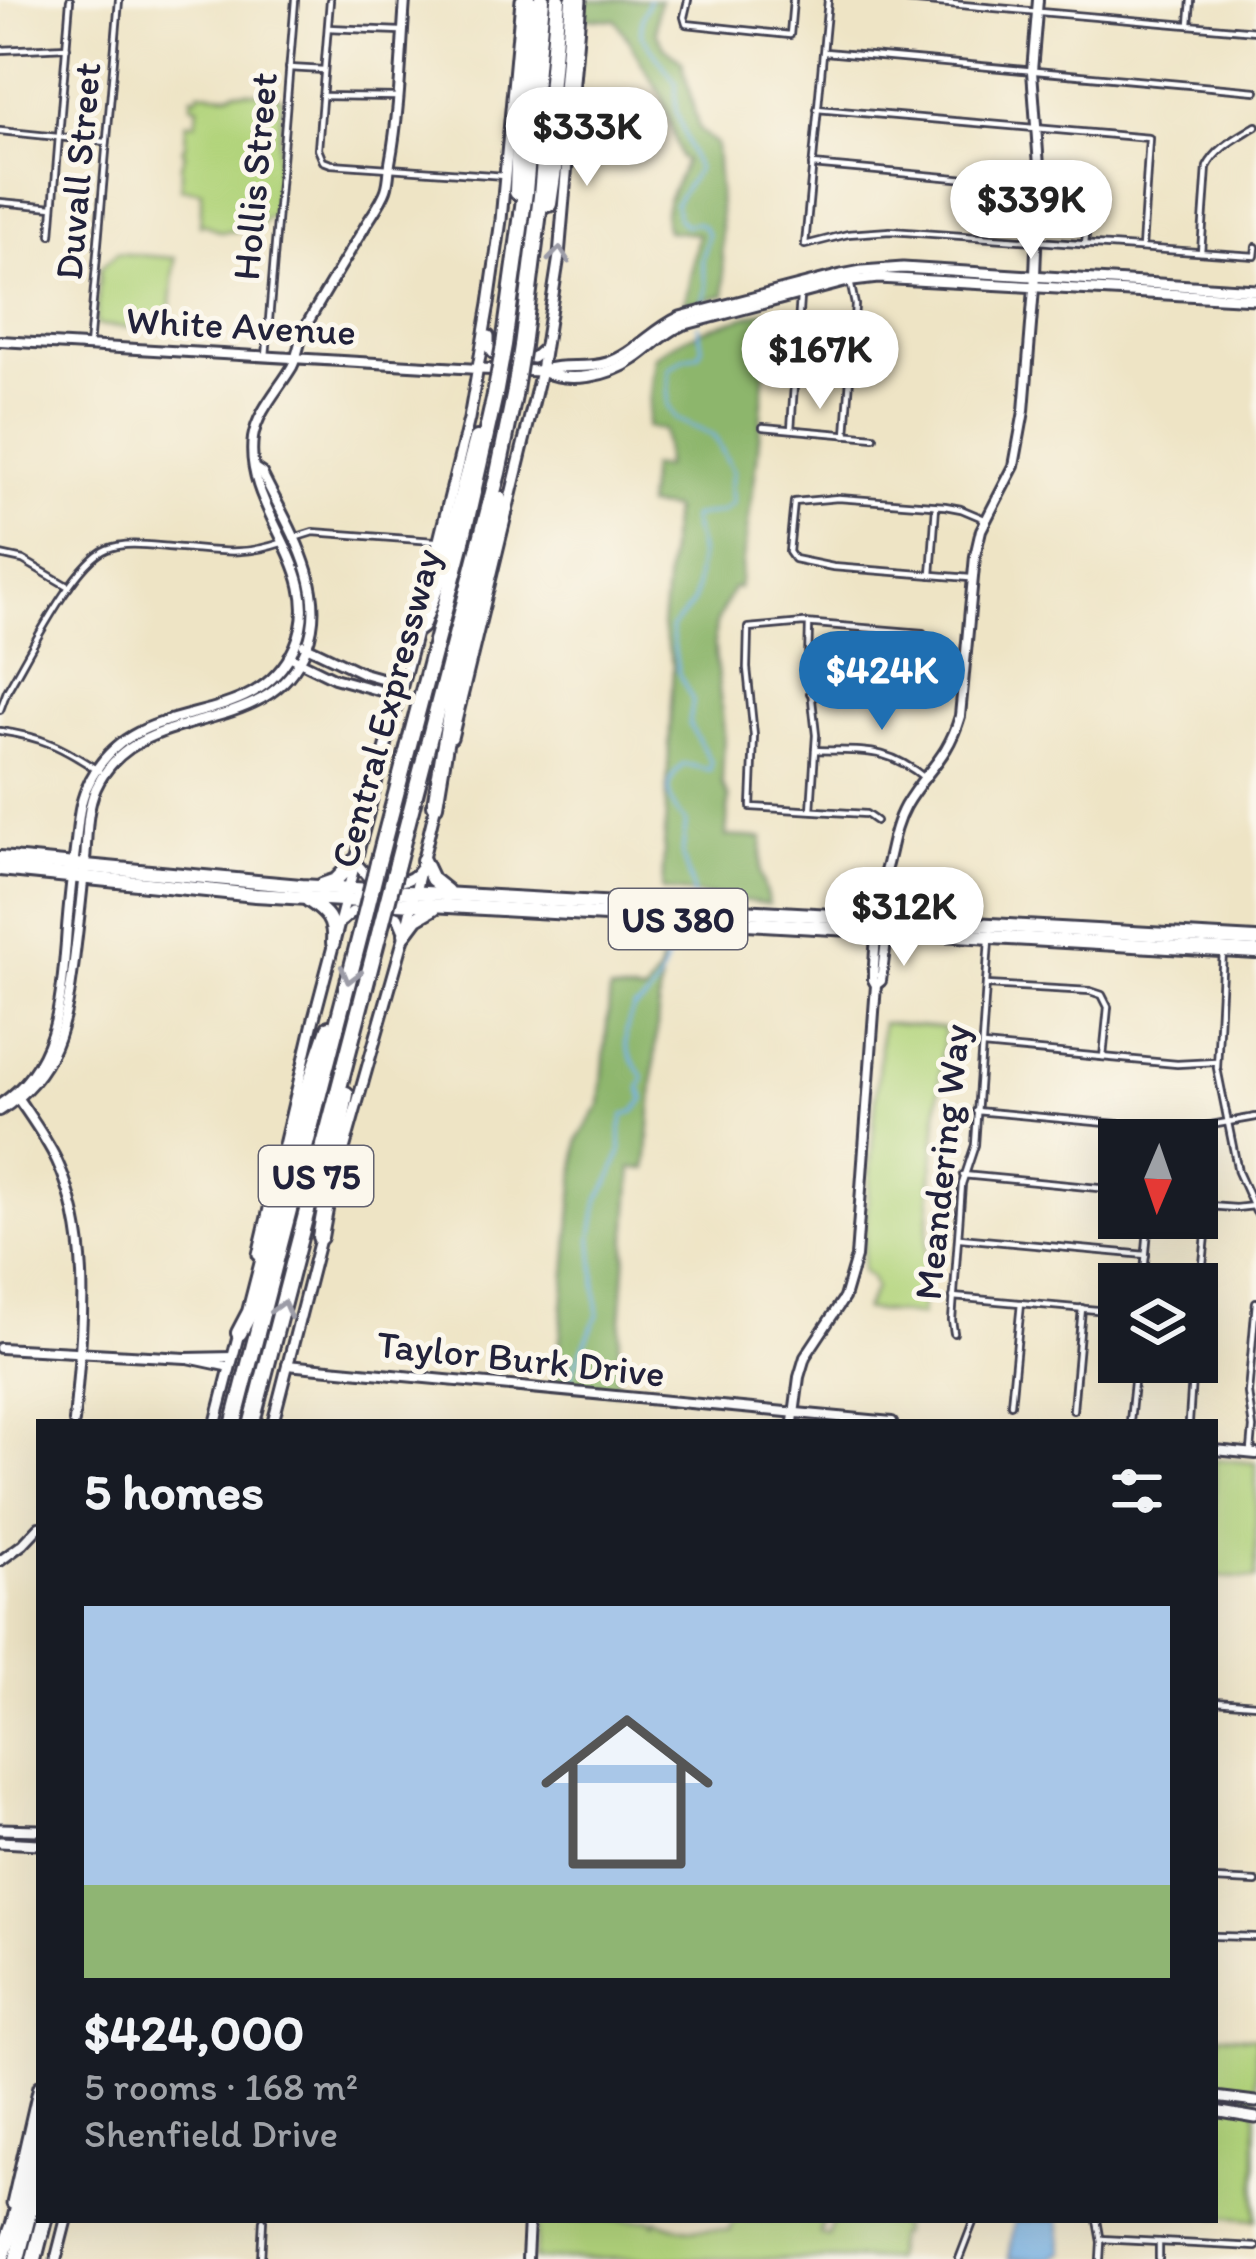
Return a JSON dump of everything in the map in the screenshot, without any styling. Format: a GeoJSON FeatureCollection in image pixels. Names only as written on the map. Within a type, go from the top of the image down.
{"type":"FeatureCollection","features":[{"type":"Feature","properties":{"kind":"highway"},"geometry":{"type":"LineString","coordinates":[[524,209],[517,195],[525,0]]}},
{"type":"Feature","properties":{"kind":"highway","name":"Central Expressway"},"geometry":{"type":"LineString","coordinates":[[235,1419],[491,414],[524,209],[542,0]]}},
{"type":"Feature","properties":{"kind":"highway","name":"Central Expressway"},"geometry":{"type":"LineString","coordinates":[[253,1419],[498,472],[526,321],[558,0]]}},
{"type":"Feature","properties":{"kind":"highway"},"geometry":{"type":"LineString","coordinates":[[526,321],[549,205],[577,0]]}},
{"type":"Feature","properties":{"kind":"highway"},"geometry":{"type":"LineString","coordinates":[[417,629],[440,576],[481,426],[491,414]]}},
{"type":"Feature","properties":{"kind":"highway"},"geometry":{"type":"LineString","coordinates":[[435,805],[452,702],[494,532],[501,486],[498,472]]}},
{"type":"Feature","properties":{"kind":"highway","name":"US 380"},"geometry":{"type":"LineString","coordinates":[[0,858],[78,872]]}},
{"type":"Feature","properties":{"kind":"highway"},"geometry":{"type":"LineString","coordinates":[[423,860],[432,880],[453,894]]}},
{"type":"Feature","properties":{"kind":"highway"},"geometry":{"type":"LineString","coordinates":[[335,936],[330,918],[312,893],[334,881],[354,861]]}},
{"type":"Feature","properties":{"kind":"highway","name":"US 380"},"geometry":{"type":"LineString","coordinates":[[0,869],[312,893],[414,898],[453,894],[525,905]]}},
{"type":"Feature","properties":{"kind":"highway","name":"US 380"},"geometry":{"type":"LineString","coordinates":[[414,898],[441,906],[525,905],[1224,944],[1256,940]]}},
{"type":"Feature","properties":{"kind":"highway"},"geometry":{"type":"LineString","coordinates":[[404,934],[417,917],[441,906]]}},
{"type":"Feature","properties":{"kind":"highway","name":"US 380"},"geometry":{"type":"LineString","coordinates":[[1224,944],[1256,952]]}},
{"type":"Feature","properties":{"kind":"highway"},"geometry":{"type":"LineString","coordinates":[[320,1237],[364,993]]}},
{"type":"Feature","properties":{"kind":"highway"},"geometry":{"type":"LineString","coordinates":[[239,1333],[250,1312],[315,1064],[328,1029],[338,1021]]}},
{"type":"Feature","properties":{"kind":"highway"},"geometry":{"type":"LineString","coordinates":[[1,2258],[36,2138]]}},
{"type":"Feature","properties":{"kind":"highway"},"geometry":{"type":"LineString","coordinates":[[17,2259],[36,2185]]}},
{"type":"Feature","properties":{"kind":"highway"},"geometry":{"type":"LineString","coordinates":[[34,2259],[43,2223]]}},
{"type":"Feature","properties":{"kind":"main road"},"geometry":{"type":"LineString","coordinates":[[217,1419],[474,392],[496,259],[525,0]]}},
{"type":"Feature","properties":{"kind":"main road"},"geometry":{"type":"LineString","coordinates":[[274,1419],[414,898],[541,371],[559,256],[577,0]]}},
{"type":"Feature","properties":{"kind":"main road"},"geometry":{"type":"LineString","coordinates":[[496,259],[490,351],[533,358],[545,347]]}},
{"type":"Feature","properties":{"kind":"main road"},"geometry":{"type":"LineString","coordinates":[[478,369],[583,376],[616,364],[662,326],[878,269],[1256,299]]}},
{"type":"Feature","properties":{"kind":"main road"},"geometry":{"type":"LineString","coordinates":[[798,291],[878,278],[1256,290]]}},
{"type":"Feature","properties":{"kind":"main road"},"geometry":{"type":"LineString","coordinates":[[474,392],[490,383],[526,389],[530,398],[520,442],[523,453]]}},
{"type":"Feature","properties":{"kind":"main road"},"geometry":{"type":"LineString","coordinates":[[354,861],[367,878],[403,881],[416,875],[423,860]]}},
{"type":"Feature","properties":{"kind":"main road"},"geometry":{"type":"LineString","coordinates":[[335,936],[352,912],[398,917],[404,934]]}},
{"type":"Feature","properties":{"kind":"main road"},"geometry":{"type":"LineString","coordinates":[[0,1828],[36,1832]]}},
{"type":"Feature","properties":{"kind":"main road"},"geometry":{"type":"LineString","coordinates":[[5,1843],[15,1833],[36,1832]]}},
{"type":"Feature","properties":{"kind":"main road"},"geometry":{"type":"LineString","coordinates":[[5,1843],[36,1844]]}},
{"type":"Feature","properties":{"kind":"main road"},"geometry":{"type":"LineString","coordinates":[[1218,2097],[1256,2102]]}},
{"type":"Feature","properties":{"kind":"main road"},"geometry":{"type":"LineString","coordinates":[[1,2258],[36,2100]]}},
{"type":"Feature","properties":{"kind":"main road"},"geometry":{"type":"LineString","coordinates":[[1218,2112],[1256,2118]]}},
{"type":"Feature","properties":{"kind":"main road"},"geometry":{"type":"LineString","coordinates":[[56,2259],[65,2223]]}},
{"type":"Feature","properties":{"kind":"street"},"geometry":{"type":"LineString","coordinates":[[50,235],[70,0]]}},
{"type":"Feature","properties":{"kind":"street","name":"Duvall Street"},"geometry":{"type":"LineString","coordinates":[[88,346],[119,0]]}},
{"type":"Feature","properties":{"kind":"street","name":"Hollis Street"},"geometry":{"type":"LineString","coordinates":[[266,357],[295,0]]}},
{"type":"Feature","properties":{"kind":"street"},"geometry":{"type":"LineString","coordinates":[[330,0],[318,149],[323,161],[506,176]]}},
{"type":"Feature","properties":{"kind":"street"},"geometry":{"type":"LineString","coordinates":[[64,1005],[77,940],[81,805],[118,744],[145,727],[252,694],[307,646],[313,623],[310,578],[262,473],[255,469],[254,431],[296,359],[303,331],[387,190],[405,0]]}},
{"type":"Feature","properties":{"kind":"street"},"geometry":{"type":"LineString","coordinates":[[688,0],[686,24],[790,35],[793,0]]}},
{"type":"Feature","properties":{"kind":"street"},"geometry":{"type":"LineString","coordinates":[[828,0],[806,245],[848,234],[890,231],[1255,256],[1256,247]]}},
{"type":"Feature","properties":{"kind":"street"},"geometry":{"type":"LineString","coordinates":[[905,0],[1256,31]]}},
{"type":"Feature","properties":{"kind":"street"},"geometry":{"type":"LineString","coordinates":[[793,1418],[805,1357],[844,1298],[856,1256],[876,985],[881,980],[879,889],[890,841],[903,809],[952,741],[960,716],[975,556],[1019,447],[1035,281],[1038,185],[1032,71],[1038,0]]}},
{"type":"Feature","properties":{"kind":"street"},"geometry":{"type":"LineString","coordinates":[[1189,25],[1191,0]]}},
{"type":"Feature","properties":{"kind":"street"},"geometry":{"type":"LineString","coordinates":[[328,28],[403,31]]}},
{"type":"Feature","properties":{"kind":"street"},"geometry":{"type":"LineString","coordinates":[[0,50],[67,47]]}},
{"type":"Feature","properties":{"kind":"street"},"geometry":{"type":"LineString","coordinates":[[823,52],[1256,91]]}},
{"type":"Feature","properties":{"kind":"street"},"geometry":{"type":"LineString","coordinates":[[289,68],[324,70]]}},
{"type":"Feature","properties":{"kind":"street"},"geometry":{"type":"LineString","coordinates":[[322,96],[398,98]]}},
{"type":"Feature","properties":{"kind":"street"},"geometry":{"type":"LineString","coordinates":[[817,109],[1150,138],[1142,248]]}},
{"type":"Feature","properties":{"kind":"street"},"geometry":{"type":"LineString","coordinates":[[1201,252],[1207,167],[1212,156],[1256,126]]}},
{"type":"Feature","properties":{"kind":"street"},"geometry":{"type":"LineString","coordinates":[[0,131],[106,142]]}},
{"type":"Feature","properties":{"kind":"street"},"geometry":{"type":"LineString","coordinates":[[812,165],[1090,190],[1085,245]]}},
{"type":"Feature","properties":{"kind":"street"},"geometry":{"type":"LineString","coordinates":[[0,202],[53,207]]}},
{"type":"Feature","properties":{"kind":"street"},"geometry":{"type":"LineString","coordinates":[[846,435],[855,305],[850,281]]}},
{"type":"Feature","properties":{"kind":"street"},"geometry":{"type":"LineString","coordinates":[[791,429],[798,291]]}},
{"type":"Feature","properties":{"kind":"street","name":"White Avenue"},"geometry":{"type":"LineString","coordinates":[[0,341],[478,369]]}},
{"type":"Feature","properties":{"kind":"street"},"geometry":{"type":"LineString","coordinates":[[763,427],[874,437]]}},
{"type":"Feature","properties":{"kind":"street"},"geometry":{"type":"LineString","coordinates":[[972,578],[833,567],[790,556],[794,502],[838,498],[961,508],[987,520]]}},
{"type":"Feature","properties":{"kind":"street"},"geometry":{"type":"LineString","coordinates":[[931,575],[936,506]]}},
{"type":"Feature","properties":{"kind":"street"},"geometry":{"type":"LineString","coordinates":[[0,710],[69,587],[91,559],[105,550],[120,546],[245,553],[313,532],[439,542]]}},
{"type":"Feature","properties":{"kind":"street"},"geometry":{"type":"LineString","coordinates":[[289,540],[303,614],[294,659]]}},
{"type":"Feature","properties":{"kind":"street"},"geometry":{"type":"LineString","coordinates":[[0,555],[23,560],[69,587]]}},
{"type":"Feature","properties":{"kind":"street"},"geometry":{"type":"LineString","coordinates":[[809,624],[815,750],[811,811]]}},
{"type":"Feature","properties":{"kind":"street"},"geometry":{"type":"LineString","coordinates":[[810,693],[920,692],[923,633],[809,624],[748,628],[754,736],[751,808],[866,814],[876,821]]}},
{"type":"Feature","properties":{"kind":"street"},"geometry":{"type":"LineString","coordinates":[[297,642],[371,676],[403,684]]}},
{"type":"Feature","properties":{"kind":"street"},"geometry":{"type":"LineString","coordinates":[[294,659],[334,678],[399,696]]}},
{"type":"Feature","properties":{"kind":"street"},"geometry":{"type":"LineString","coordinates":[[334,678],[340,663]]}},
{"type":"Feature","properties":{"kind":"street"},"geometry":{"type":"LineString","coordinates":[[922,665],[964,668]]}},
{"type":"Feature","properties":{"kind":"street"},"geometry":{"type":"LineString","coordinates":[[0,731],[53,743],[100,772]]}},
{"type":"Feature","properties":{"kind":"street"},"geometry":{"type":"LineString","coordinates":[[815,750],[882,753],[926,778]]}},
{"type":"Feature","properties":{"kind":"street"},"geometry":{"type":"LineString","coordinates":[[0,1107],[16,1097],[50,1060],[64,1030],[69,906],[78,872]]}},
{"type":"Feature","properties":{"kind":"street"},"geometry":{"type":"LineString","coordinates":[[69,906],[70,935],[77,940]]}},
{"type":"Feature","properties":{"kind":"street","name":"Meandering Way"},"geometry":{"type":"LineString","coordinates":[[954,1333],[963,1175],[974,1151],[990,931]]}},
{"type":"Feature","properties":{"kind":"street"},"geometry":{"type":"LineString","coordinates":[[1203,1263],[1209,1206],[1255,1209],[1238,1172],[1216,1062],[1224,944]]}},
{"type":"Feature","properties":{"kind":"street"},"geometry":{"type":"LineString","coordinates":[[986,984],[1102,995],[1108,1006],[1103,1057]]}},
{"type":"Feature","properties":{"kind":"street"},"geometry":{"type":"LineString","coordinates":[[981,1046],[1177,1064],[1216,1062]]}},
{"type":"Feature","properties":{"kind":"street"},"geometry":{"type":"LineString","coordinates":[[16,1097],[56,1157],[74,1209],[82,1273],[74,1419]]}},
{"type":"Feature","properties":{"kind":"street"},"geometry":{"type":"LineString","coordinates":[[976,1111],[1183,1130],[1256,1118]]}},
{"type":"Feature","properties":{"kind":"street"},"geometry":{"type":"LineString","coordinates":[[963,1175],[1098,1188]]}},
{"type":"Feature","properties":{"kind":"street"},"geometry":{"type":"LineString","coordinates":[[958,1238],[1146,1256]]}},
{"type":"Feature","properties":{"kind":"street"},"geometry":{"type":"LineString","coordinates":[[1145,1263],[1147,1239]]}},
{"type":"Feature","properties":{"kind":"street"},"geometry":{"type":"LineString","coordinates":[[953,1297],[1098,1310]]}},
{"type":"Feature","properties":{"kind":"street"},"geometry":{"type":"LineString","coordinates":[[1012,1404],[1021,1303]]}},
{"type":"Feature","properties":{"kind":"street"},"geometry":{"type":"LineString","coordinates":[[1218,1450],[1254,1453],[1248,1393],[1256,1303]]}},
{"type":"Feature","properties":{"kind":"street"},"geometry":{"type":"LineString","coordinates":[[1073,1410],[1082,1308]]}},
{"type":"Feature","properties":{"kind":"street"},"geometry":{"type":"LineString","coordinates":[[0,1348],[232,1362]]}},
{"type":"Feature","properties":{"kind":"street","name":"Taylor Burk Drive"},"geometry":{"type":"LineString","coordinates":[[287,1365],[826,1419]]}},
{"type":"Feature","properties":{"kind":"street"},"geometry":{"type":"LineString","coordinates":[[1130,1419],[1134,1383]]}},
{"type":"Feature","properties":{"kind":"street"},"geometry":{"type":"LineString","coordinates":[[1189,1419],[1192,1383]]}},
{"type":"Feature","properties":{"kind":"street"},"geometry":{"type":"LineString","coordinates":[[0,1561],[36,1529]]}},
{"type":"Feature","properties":{"kind":"street"},"geometry":{"type":"LineString","coordinates":[[1218,1702],[1256,1704]]}},
{"type":"Feature","properties":{"kind":"street"},"geometry":{"type":"LineString","coordinates":[[1218,1880],[1256,1882]]}},
{"type":"Feature","properties":{"kind":"street"},"geometry":{"type":"LineString","coordinates":[[1218,1936],[1256,1937]]}},
{"type":"Feature","properties":{"kind":"street"},"geometry":{"type":"LineString","coordinates":[[261,2259],[263,2223]]}},
{"type":"Feature","properties":{"kind":"street"},"geometry":{"type":"LineString","coordinates":[[527,2259],[529,2223]]}},
{"type":"Feature","properties":{"kind":"street"},"geometry":{"type":"LineString","coordinates":[[959,2259],[973,2223]]}},
{"type":"Feature","properties":{"kind":"street"},"geometry":{"type":"LineString","coordinates":[[1097,2223],[1100,2259]]}},
{"type":"Feature","properties":{"kind":"street"},"geometry":{"type":"LineString","coordinates":[[1100,2239],[1256,2247]]}},
{"type":"Feature","properties":{"kind":"street"},"geometry":{"type":"LineString","coordinates":[[1159,2242],[1159,2259]]}},
{"type":"Feature","properties":{"kind":"green space"},"geometry":{"type":"Polygon","coordinates":[[[587,0],[661,0],[656,32],[665,48],[682,61],[699,130],[716,144],[725,295],[685,304],[698,234],[667,231],[665,221],[667,203],[685,160],[661,95],[616,20],[586,18],[587,0]]]}},
{"type":"Feature","properties":{"kind":"green space"},"geometry":{"type":"Polygon","coordinates":[[[236,91],[282,99],[273,218],[266,218],[257,230],[220,232],[200,225],[202,191],[181,189],[182,149],[186,123],[196,123],[198,106],[191,105],[192,96],[236,91]]]}},
{"type":"Feature","properties":{"kind":"green space"},"geometry":{"type":"Polygon","coordinates":[[[117,253],[175,258],[165,330],[96,325],[100,268],[117,253]]]}},
{"type":"Feature","properties":{"kind":"green space"},"geometry":{"type":"Polygon","coordinates":[[[770,310],[757,461],[739,588],[733,588],[716,624],[714,642],[724,733],[722,783],[729,798],[726,836],[763,838],[760,873],[769,904],[662,890],[673,666],[662,626],[673,509],[646,506],[650,467],[665,467],[664,430],[647,427],[654,357],[695,333],[770,310]]]}},
{"type":"Feature","properties":{"kind":"green space"},"geometry":{"type":"Polygon","coordinates":[[[664,928],[647,1169],[632,1168],[616,1392],[556,1384],[578,1140],[600,1105],[610,991],[645,994],[659,972],[664,928]]]}},
{"type":"Feature","properties":{"kind":"green space"},"geometry":{"type":"Polygon","coordinates":[[[882,1023],[944,1028],[921,1315],[864,1310],[875,1288],[862,1271],[882,1023]]]}},
{"type":"Feature","properties":{"kind":"green space"},"geometry":{"type":"Polygon","coordinates":[[[1218,1459],[1256,1463],[1256,1579],[1218,1577],[1218,1459]]]}},
{"type":"Feature","properties":{"kind":"green space"},"geometry":{"type":"Polygon","coordinates":[[[1219,2035],[1256,2038],[1256,2220],[1218,2217],[1219,2035]]]}},
{"type":"Feature","properties":{"kind":"green space"},"geometry":{"type":"Polygon","coordinates":[[[538,2223],[662,2223],[729,2231],[733,2223],[822,2223],[820,2234],[828,2236],[831,2223],[900,2223],[902,2228],[893,2259],[534,2259],[538,2223]]]}},
{"type":"Feature","properties":{"kind":"water"},"geometry":{"type":"Polygon","coordinates":[[[1015,2223],[1059,2223],[1063,2252],[1051,2259],[1009,2259],[1015,2223]]]}},
{"type":"Feature","properties":{"kind":"waterway"},"geometry":{"type":"LineString","coordinates":[[649,0],[641,34],[676,83],[676,111],[697,170],[675,203],[678,219],[685,225],[697,223],[708,235],[702,261],[707,287],[701,309]]}},
{"type":"Feature","properties":{"kind":"waterway"},"geometry":{"type":"LineString","coordinates":[[693,897],[682,856],[686,822],[671,801],[670,786],[684,764],[710,770],[711,762],[689,724],[693,701],[678,672],[671,628],[695,595],[700,556],[692,517],[721,512],[733,503],[733,472],[717,441],[676,419],[668,405],[669,369],[699,354],[698,325]]}},
{"type":"Feature","properties":{"kind":"waterway"},"geometry":{"type":"LineString","coordinates":[[570,1385],[598,1315],[592,1238],[598,1200],[621,1151],[624,1115],[644,1100],[640,1087],[644,1078],[629,1052],[627,1029],[634,1008],[656,986],[685,927]]}}]}
